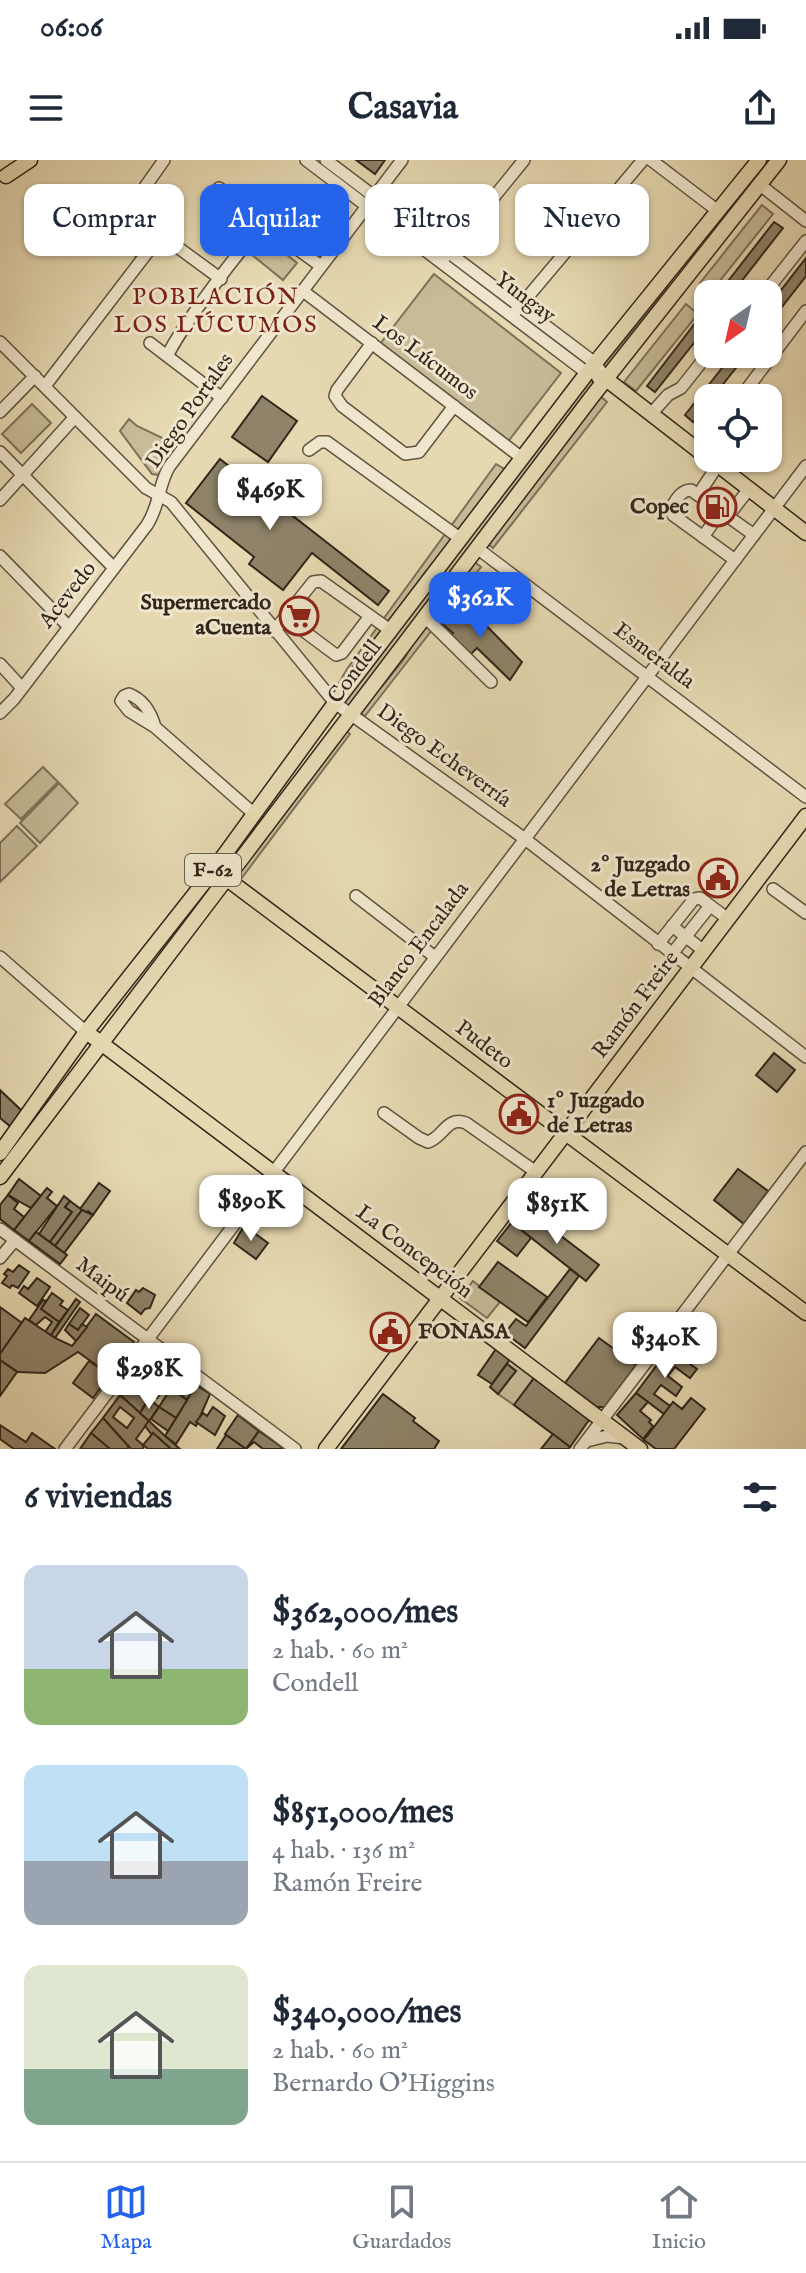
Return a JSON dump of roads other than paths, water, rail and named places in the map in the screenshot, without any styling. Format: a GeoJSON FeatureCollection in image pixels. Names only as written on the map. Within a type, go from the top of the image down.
{"type":"FeatureCollection","features":[{"type":"Feature","properties":{"kind":"main road"},"geometry":{"type":"LineString","coordinates":[[3,180],[16,160]]}},
{"type":"Feature","properties":{"kind":"main road"},"geometry":{"type":"LineString","coordinates":[[3,180],[30,160]]}},
{"type":"Feature","properties":{"kind":"main road","name":"Condell"},"geometry":{"type":"LineString","coordinates":[[0,1153],[86,1032],[209,876],[390,630],[591,368],[759,160]]}},
{"type":"Feature","properties":{"kind":"main road","name":"Condell"},"geometry":{"type":"LineString","coordinates":[[0,1177],[606,379],[779,160]]}},
{"type":"Feature","properties":{"kind":"main road","name":"Yungay"},"geometry":{"type":"LineString","coordinates":[[591,368],[694,444]]}},
{"type":"Feature","properties":{"kind":"main road","name":"Yungay"},"geometry":{"type":"LineString","coordinates":[[729,472],[806,533]]}},
{"type":"Feature","properties":{"kind":"main road","name":"Ramón Freire"},"geometry":{"type":"LineString","coordinates":[[326,1449],[806,816]]}},
{"type":"Feature","properties":{"kind":"main road","name":"Pudeto"},"geometry":{"type":"LineString","coordinates":[[209,876],[227,879],[806,1313]]}},
{"type":"Feature","properties":{"kind":"main road","name":"La Concepción"},"geometry":{"type":"LineString","coordinates":[[86,1032],[640,1449]]}},
{"type":"Feature","properties":{"kind":"street"},"geometry":{"type":"LineString","coordinates":[[147,184],[164,160]]}},
{"type":"Feature","properties":{"kind":"street","name":"Yungay"},"geometry":{"type":"LineString","coordinates":[[306,160],[365,198]]}},
{"type":"Feature","properties":{"kind":"street","name":"Yungay"},"geometry":{"type":"LineString","coordinates":[[326,160],[365,196]]}},
{"type":"Feature","properties":{"kind":"street","name":"Diego Portales"},"geometry":{"type":"LineString","coordinates":[[383,184],[402,160]]}},
{"type":"Feature","properties":{"kind":"street"},"geometry":{"type":"LineString","coordinates":[[445,258],[524,160]]}},
{"type":"Feature","properties":{"kind":"street"},"geometry":{"type":"LineString","coordinates":[[516,311],[643,160]]}},
{"type":"Feature","properties":{"kind":"street"},"geometry":{"type":"LineString","coordinates":[[651,160],[718,211]]}},
{"type":"Feature","properties":{"kind":"street"},"geometry":{"type":"LineString","coordinates":[[759,184],[806,221]]}},
{"type":"Feature","properties":{"kind":"street","name":"Diego Portales"},"geometry":{"type":"LineString","coordinates":[[160,496],[167,471],[365,208]]}},
{"type":"Feature","properties":{"kind":"street"},"geometry":{"type":"LineString","coordinates":[[775,280],[806,241]]}},
{"type":"Feature","properties":{"kind":"street"},"geometry":{"type":"LineString","coordinates":[[184,253],[221,279]]}},
{"type":"Feature","properties":{"kind":"street"},"geometry":{"type":"LineString","coordinates":[[45,386],[145,256]]}},
{"type":"Feature","properties":{"kind":"street"},"geometry":{"type":"LineString","coordinates":[[168,355],[238,256]]}},
{"type":"Feature","properties":{"kind":"street"},"geometry":{"type":"LineString","coordinates":[[307,256],[321,266]]}},
{"type":"Feature","properties":{"kind":"street","name":"Yungay"},"geometry":{"type":"LineString","coordinates":[[442,256],[591,368]]}},
{"type":"Feature","properties":{"kind":"street","name":"Los Lúcumos"},"geometry":{"type":"LineString","coordinates":[[303,291],[522,458]]}},
{"type":"Feature","properties":{"kind":"street"},"geometry":{"type":"LineString","coordinates":[[751,384],[806,311]]}},
{"type":"Feature","properties":{"kind":"street","name":"Diego Echeverría"},"geometry":{"type":"LineString","coordinates":[[0,342],[146,488],[174,506],[335,703],[525,839],[806,1057]]}},
{"type":"Feature","properties":{"kind":"street"},"geometry":{"type":"LineString","coordinates":[[150,343],[222,398]]}},
{"type":"Feature","properties":{"kind":"street"},"geometry":{"type":"LineString","coordinates":[[372,343],[337,390],[335,396],[342,406],[405,454],[415,455],[454,406]]}},
{"type":"Feature","properties":{"kind":"street"},"geometry":{"type":"LineString","coordinates":[[651,414],[668,395],[681,388],[697,368]]}},
{"type":"Feature","properties":{"kind":"street"},"geometry":{"type":"LineString","coordinates":[[0,412],[35,376]]}},
{"type":"Feature","properties":{"kind":"street"},"geometry":{"type":"LineString","coordinates":[[0,500],[75,417]]}},
{"type":"Feature","properties":{"kind":"street"},"geometry":{"type":"LineString","coordinates":[[309,450],[320,442],[327,442],[461,539]]}},
{"type":"Feature","properties":{"kind":"street"},"geometry":{"type":"LineString","coordinates":[[0,452],[114,568]]}},
{"type":"Feature","properties":{"kind":"street","name":"Blanco Encalada"},"geometry":{"type":"LineString","coordinates":[[65,1449],[806,466]]}},
{"type":"Feature","properties":{"kind":"street"},"geometry":{"type":"LineString","coordinates":[[698,495],[704,472]]}},
{"type":"Feature","properties":{"kind":"street"},"geometry":{"type":"LineString","coordinates":[[703,537],[749,489]]}},
{"type":"Feature","properties":{"kind":"street"},"geometry":{"type":"LineString","coordinates":[[735,560],[672,513],[673,504],[686,490],[691,490],[754,535]]}},
{"type":"Feature","properties":{"kind":"street","name":"Acevedo"},"geometry":{"type":"LineString","coordinates":[[0,713],[153,516],[160,496]]}},
{"type":"Feature","properties":{"kind":"street","name":"Esmeralda"},"geometry":{"type":"LineString","coordinates":[[477,548],[806,797]]}},
{"type":"Feature","properties":{"kind":"street"},"geometry":{"type":"LineString","coordinates":[[0,556],[69,627]]}},
{"type":"Feature","properties":{"kind":"street"},"geometry":{"type":"LineString","coordinates":[[274,631],[313,582],[318,581],[324,582],[390,630]]}},
{"type":"Feature","properties":{"kind":"street"},"geometry":{"type":"LineString","coordinates":[[285,617],[336,655],[342,653],[370,616]]}},
{"type":"Feature","properties":{"kind":"street"},"geometry":{"type":"LineString","coordinates":[[425,617],[491,682]]}},
{"type":"Feature","properties":{"kind":"street"},"geometry":{"type":"LineString","coordinates":[[0,664],[22,688]]}},
{"type":"Feature","properties":{"kind":"street"},"geometry":{"type":"LineString","coordinates":[[155,727],[253,813]]}},
{"type":"Feature","properties":{"kind":"street"},"geometry":{"type":"LineString","coordinates":[[773,889],[806,913]]}},
{"type":"Feature","properties":{"kind":"street"},"geometry":{"type":"LineString","coordinates":[[356,896],[435,957]]}},
{"type":"Feature","properties":{"kind":"street"},"geometry":{"type":"LineString","coordinates":[[658,944],[694,899],[700,898],[728,919]]}},
{"type":"Feature","properties":{"kind":"street"},"geometry":{"type":"LineString","coordinates":[[671,955],[710,906]]}},
{"type":"Feature","properties":{"kind":"street"},"geometry":{"type":"LineString","coordinates":[[672,926],[704,951]]}},
{"type":"Feature","properties":{"kind":"street"},"geometry":{"type":"LineString","coordinates":[[0,957],[86,1032]]}},
{"type":"Feature","properties":{"kind":"street"},"geometry":{"type":"LineString","coordinates":[[384,1113],[428,1142],[435,1140],[451,1123],[466,1123],[536,1172]]}},
{"type":"Feature","properties":{"kind":"street"},"geometry":{"type":"LineString","coordinates":[[584,1445],[806,1152]]}},
{"type":"Feature","properties":{"kind":"street","name":"Maipú"},"geometry":{"type":"LineString","coordinates":[[0,1229],[295,1449]]}},
{"type":"Feature","properties":{"kind":"street"},"geometry":{"type":"LineString","coordinates":[[0,1258],[15,1240]]}},
{"type":"Feature","properties":{"kind":"street"},"geometry":{"type":"LineString","coordinates":[[584,1445],[607,1436],[625,1438]]}},
{"type":"Feature","properties":{"kind":"place","name":"Copec"},"geometry":{"type":"Point","coordinates":[717,507]}},
{"type":"Feature","properties":{"kind":"place","name":"Supermercado aCuenta"},"geometry":{"type":"Point","coordinates":[299,616]}},
{"type":"Feature","properties":{"kind":"place","name":"2º Juzgado de Letras"},"geometry":{"type":"Point","coordinates":[718,878]}},
{"type":"Feature","properties":{"kind":"place","name":"1º Juzgado de Letras"},"geometry":{"type":"Point","coordinates":[519,1114]}},
{"type":"Feature","properties":{"kind":"place","name":"FONASA"},"geometry":{"type":"Point","coordinates":[390,1332]}},
{"type":"Feature","properties":{"kind":"district","name":"POBLACIÓN LOS LÚCUMOS"},"geometry":{"type":"Point","coordinates":[216,311]}}]}
